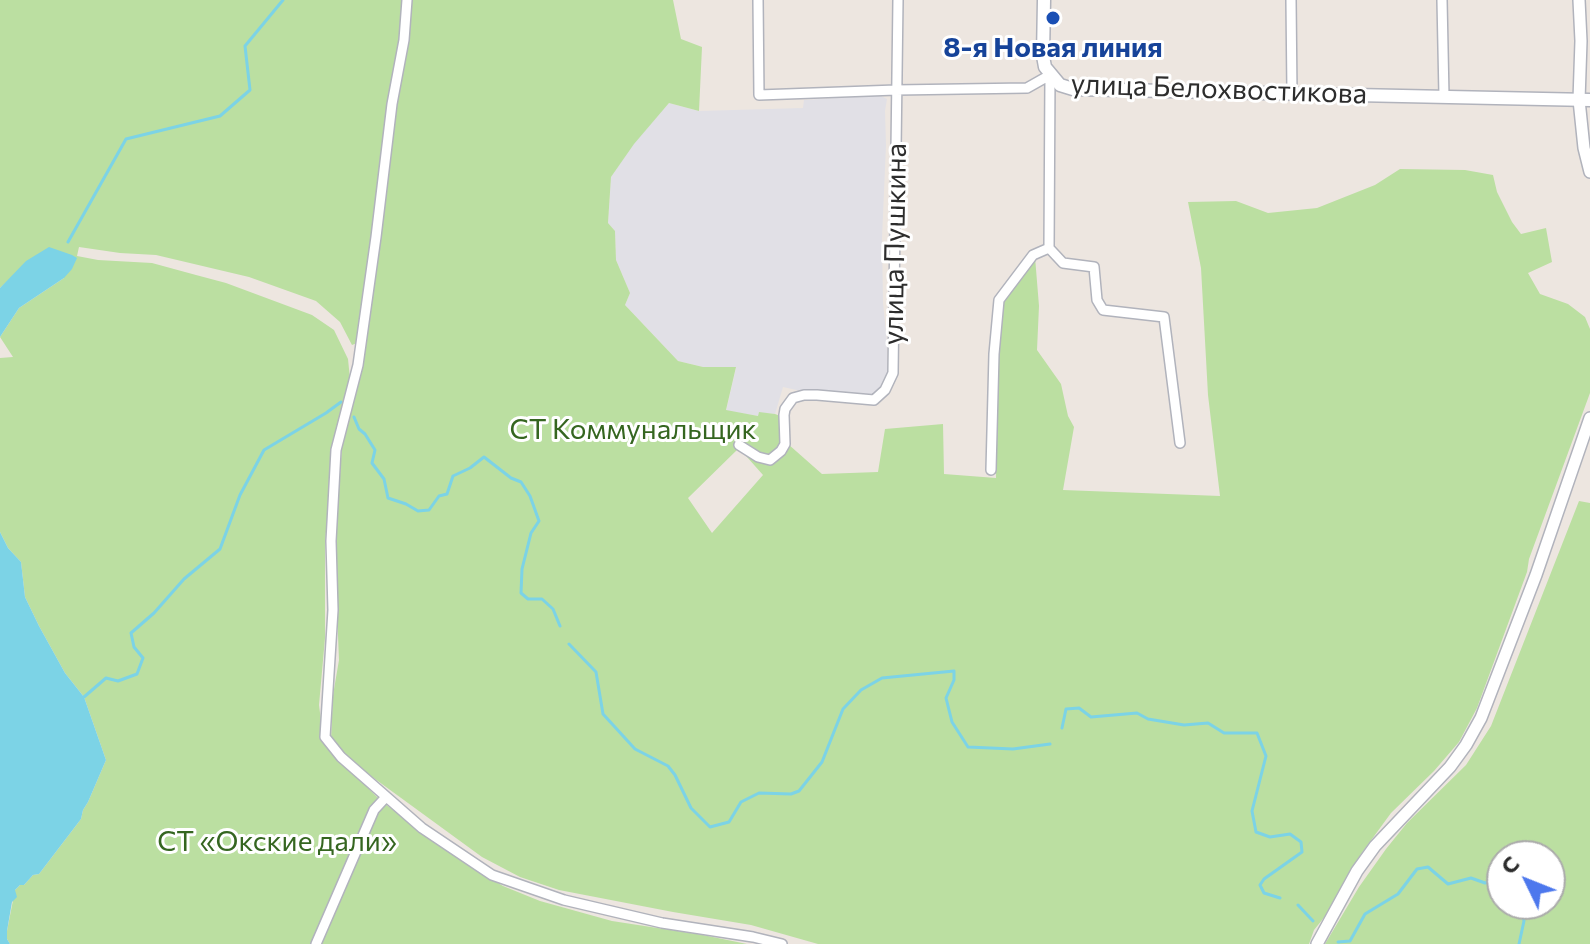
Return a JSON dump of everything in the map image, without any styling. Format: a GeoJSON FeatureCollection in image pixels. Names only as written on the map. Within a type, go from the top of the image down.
{"type":"FeatureCollection","features":[{"type":"Feature","properties":{"kind":"main road"},"geometry":{"type":"LineString","coordinates":[[1044,0],[1043,56],[1050,75]]}},
{"type":"Feature","properties":{"kind":"main road","name":"улица Белохвостикова"},"geometry":{"type":"LineString","coordinates":[[1050,75],[1060,85],[1073,89],[1584,100]]}},
{"type":"Feature","properties":{"kind":"street"},"geometry":{"type":"LineString","coordinates":[[407,0],[358,365],[336,450],[331,541],[333,610],[325,737],[333,749],[422,828],[492,875],[564,900],[662,923],[782,944]]}},
{"type":"Feature","properties":{"kind":"street","name":"улица Белохвостикова"},"geometry":{"type":"LineString","coordinates":[[758,0],[759,95],[1027,88],[1050,75]]}},
{"type":"Feature","properties":{"kind":"street","name":"улица Пушкина"},"geometry":{"type":"LineString","coordinates":[[739,445],[758,457],[770,460],[785,444],[785,409],[793,398],[817,395],[874,400],[885,390],[893,373],[898,0]]}},
{"type":"Feature","properties":{"kind":"street"},"geometry":{"type":"LineString","coordinates":[[1291,0],[1292,93]]}},
{"type":"Feature","properties":{"kind":"street"},"geometry":{"type":"LineString","coordinates":[[1442,0],[1444,96]]}},
{"type":"Feature","properties":{"kind":"street"},"geometry":{"type":"LineString","coordinates":[[1579,0],[1584,148],[1590,172]]}},
{"type":"Feature","properties":{"kind":"street"},"geometry":{"type":"LineString","coordinates":[[1050,75],[1049,248],[1063,263],[1094,267],[1097,300],[1103,310],[1164,317],[1180,443]]}},
{"type":"Feature","properties":{"kind":"street"},"geometry":{"type":"LineString","coordinates":[[991,470],[994,354],[999,300],[1033,255],[1049,248]]}},
{"type":"Feature","properties":{"kind":"street"},"geometry":{"type":"LineString","coordinates":[[1317,944],[1357,871],[1375,846],[1450,767],[1481,718],[1536,575],[1590,418]]}},
{"type":"Feature","properties":{"kind":"street"},"geometry":{"type":"LineString","coordinates":[[316,944],[374,810],[386,797]]}},
{"type":"Feature","properties":{"kind":"shaded area"},"geometry":{"type":"Polygon","coordinates":[[[879,95],[887,99],[882,238],[887,377],[883,388],[870,398],[810,393],[783,387],[775,414],[759,413],[758,416],[726,411],[736,368],[703,367],[678,361],[625,305],[630,293],[616,260],[615,231],[608,223],[611,177],[633,144],[669,103],[699,111],[803,108],[804,100],[879,95]]]}},
{"type":"Feature","properties":{"kind":"green space","name":"СТ «Окские дали»"},"geometry":{"type":"Polygon","coordinates":[[[0,0],[404,0],[357,343],[352,345],[340,322],[316,301],[249,277],[156,255],[79,247],[77,256],[152,263],[226,283],[312,315],[334,330],[348,359],[350,379],[333,447],[325,543],[325,638],[319,705],[324,744],[381,801],[503,886],[540,901],[612,921],[747,944],[10,944],[7,931],[15,890],[33,875],[39,874],[81,819],[106,760],[84,697],[65,673],[39,626],[25,597],[21,562],[8,548],[0,532],[0,358],[13,357],[0,337],[19,308],[64,278],[9,280],[0,288],[0,0]]]}},
{"type":"Feature","properties":{"kind":"green space","name":"СТ Коммунальщик"},"geometry":{"type":"Polygon","coordinates":[[[412,0],[673,0],[681,39],[702,47],[699,111],[669,103],[611,177],[608,223],[615,231],[616,260],[630,293],[625,305],[678,361],[703,367],[736,367],[726,410],[758,416],[759,412],[775,414],[788,419],[788,444],[822,474],[878,472],[885,429],[943,424],[944,474],[996,478],[997,370],[1002,305],[1035,257],[1039,306],[1037,350],[1061,384],[1068,416],[1074,427],[1063,490],[1220,496],[1208,395],[1201,268],[1188,202],[1236,201],[1268,213],[1317,208],[1375,185],[1400,169],[1465,170],[1493,175],[1497,192],[1521,234],[1546,228],[1552,262],[1528,273],[1540,294],[1568,304],[1585,317],[1590,329],[1590,393],[1477,708],[1459,742],[1391,813],[1361,854],[1314,930],[1309,944],[818,944],[751,925],[559,890],[520,877],[482,857],[349,760],[331,739],[333,695],[339,660],[336,586],[342,446],[361,356],[390,140],[412,0]],[[739,448],[688,498],[712,533],[763,475],[739,448]]]}},
{"type":"Feature","properties":{"kind":"green space"},"geometry":{"type":"Polygon","coordinates":[[[1579,501],[1590,503],[1590,944],[1325,944],[1386,849],[1407,823],[1466,765],[1491,726],[1579,501]]]}},
{"type":"Feature","properties":{"kind":"water"},"geometry":{"type":"Polygon","coordinates":[[[49,247],[77,258],[72,269],[64,278],[19,308],[0,337],[0,288],[26,261],[49,247]]]}},
{"type":"Feature","properties":{"kind":"water"},"geometry":{"type":"Polygon","coordinates":[[[0,532],[8,548],[21,562],[25,597],[39,626],[65,673],[84,697],[106,760],[81,819],[39,874],[33,875],[15,890],[17,897],[12,902],[7,931],[10,944],[0,944],[0,532]]]}},
{"type":"Feature","properties":{"kind":"waterway"},"geometry":{"type":"LineString","coordinates":[[68,242],[126,139],[220,116],[250,90],[245,46],[283,0]]}},
{"type":"Feature","properties":{"kind":"waterway"},"geometry":{"type":"LineString","coordinates":[[84,697],[106,678],[118,681],[137,674],[143,658],[134,647],[131,633],[154,613],[184,579],[220,549],[240,495],[264,450],[341,402]]}},
{"type":"Feature","properties":{"kind":"waterway"},"geometry":{"type":"LineString","coordinates":[[354,417],[375,450],[372,463],[384,479],[388,498],[418,511],[429,510],[439,496],[447,494],[453,476],[484,457],[521,482],[539,521],[531,533],[522,569],[521,593],[528,599],[542,599],[553,609],[560,626]]}},
{"type":"Feature","properties":{"kind":"waterway"},"geometry":{"type":"LineString","coordinates":[[569,644],[596,672],[603,714],[635,749],[668,766],[691,808],[710,827],[729,822],[741,802],[759,793],[791,794],[799,791],[822,762],[843,709],[861,690],[882,678],[954,671],[954,680],[946,698],[952,722],[968,747],[1013,749],[1050,744]]}},
{"type":"Feature","properties":{"kind":"waterway"},"geometry":{"type":"LineString","coordinates":[[1062,728],[1066,709],[1079,708],[1091,717],[1137,713],[1148,719],[1184,725],[1208,723],[1224,733],[1257,733],[1266,756],[1252,811],[1256,832],[1270,837],[1290,834],[1301,842],[1302,852],[1260,885],[1264,893],[1280,898]]}},
{"type":"Feature","properties":{"kind":"waterway"},"geometry":{"type":"LineString","coordinates":[[1338,942],[1350,941],[1365,914],[1398,894],[1417,869],[1428,867],[1448,884],[1471,878],[1486,883]]}},
{"type":"Feature","properties":{"kind":"waterway"},"geometry":{"type":"LineString","coordinates":[[1298,905],[1313,921]]}},
{"type":"Feature","properties":{"kind":"waterway"},"geometry":{"type":"LineString","coordinates":[[1519,944],[1524,920]]}},
{"type":"Feature","properties":{"kind":"place","name":"8-я Новая линия"},"geometry":{"type":"Point","coordinates":[1053,18]}}]}
